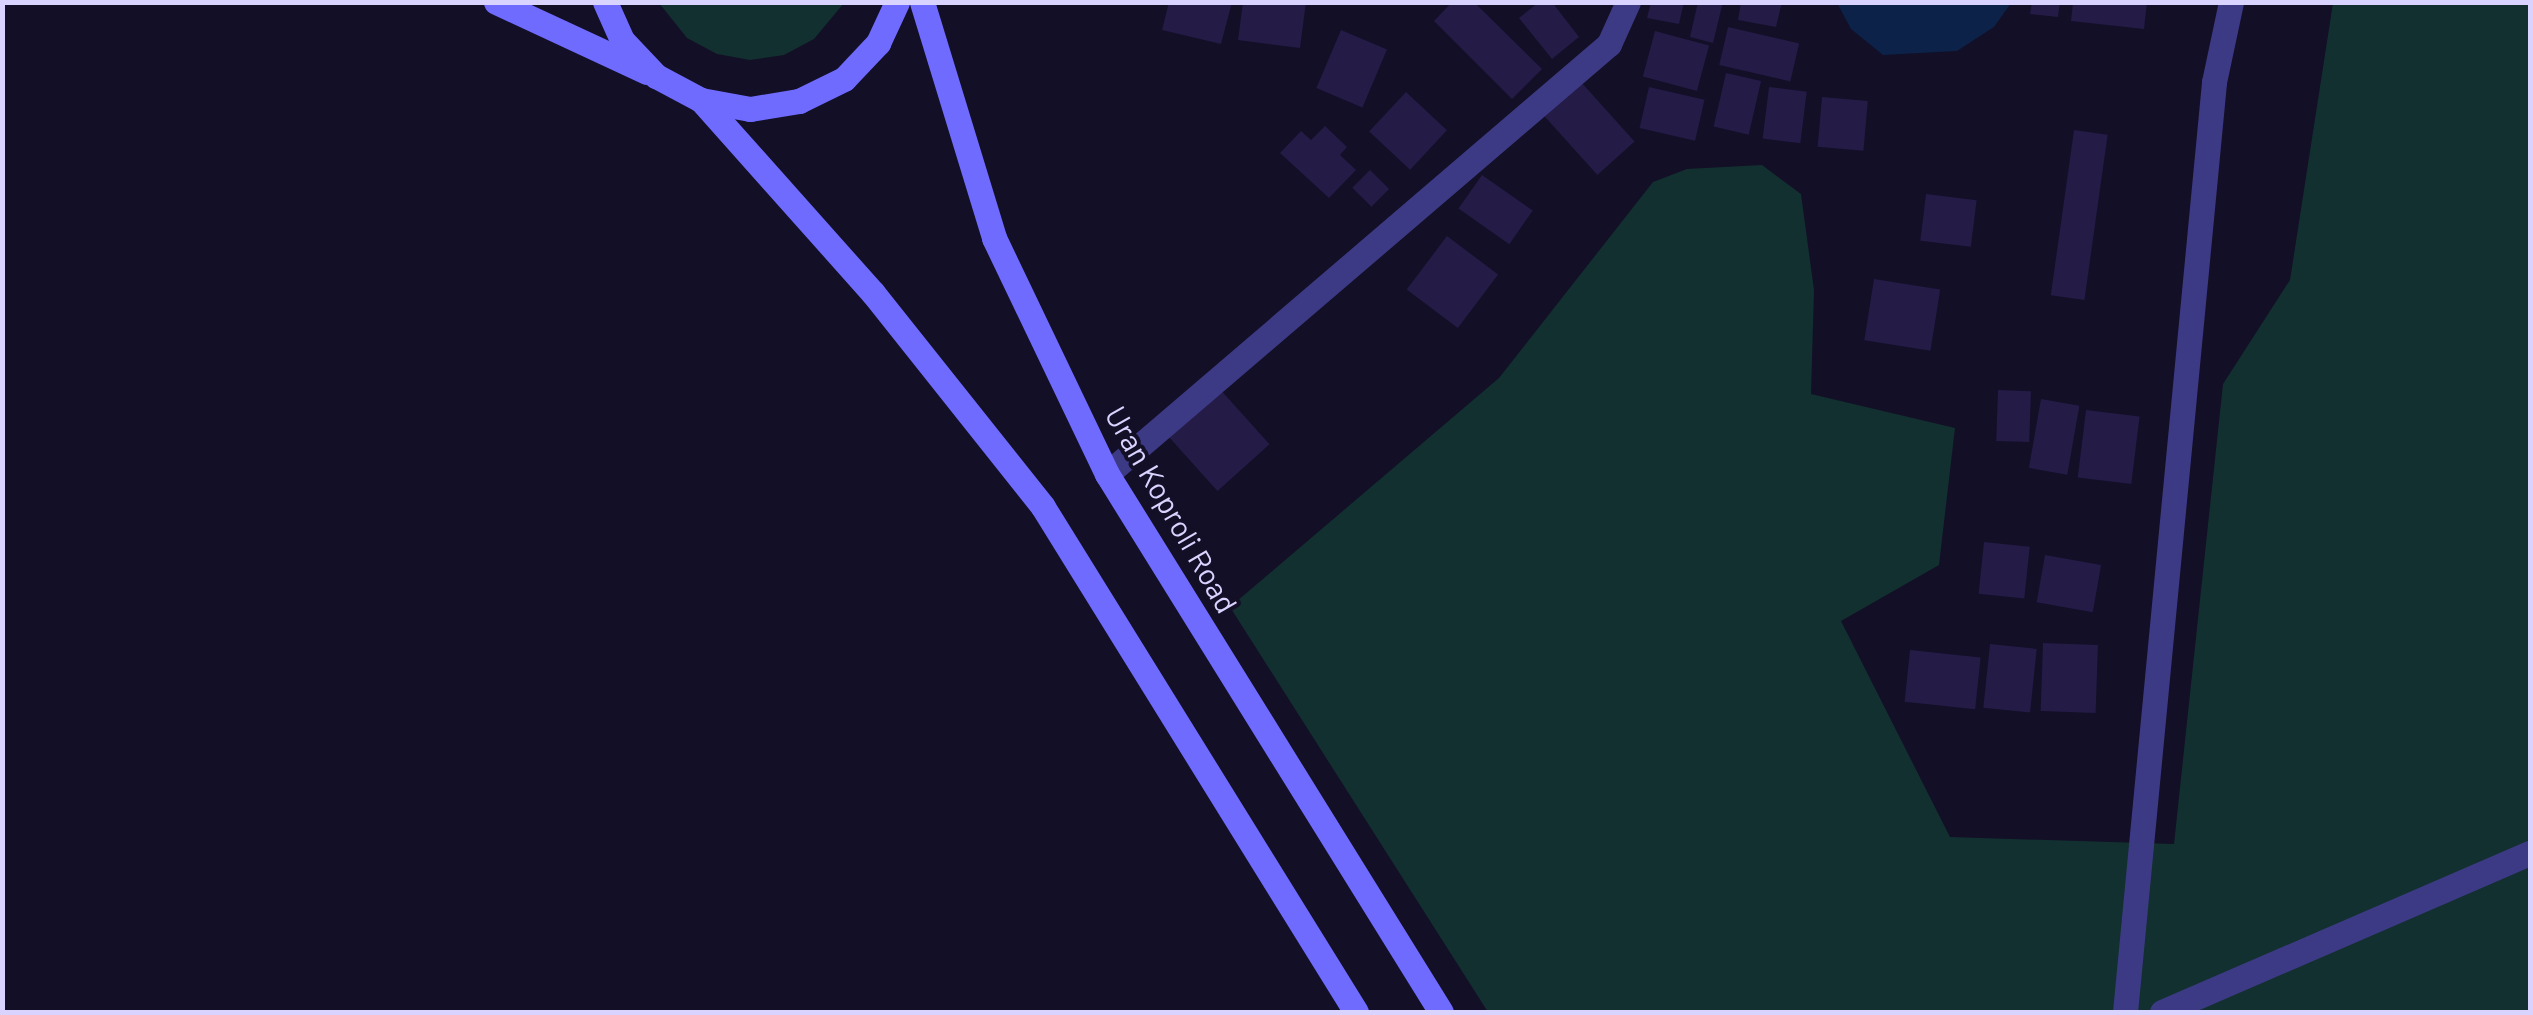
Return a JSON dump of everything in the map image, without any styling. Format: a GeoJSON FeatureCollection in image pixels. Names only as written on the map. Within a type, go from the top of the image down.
{"type":"FeatureCollection","features":[{"type":"Feature","properties":{"kind":"main road"},"geometry":{"type":"LineString","coordinates":[[496,2],[701,100],[750,109],[800,101],[844,79],[878,43],[898,2]]}},
{"type":"Feature","properties":{"kind":"main road"},"geometry":{"type":"LineString","coordinates":[[605,2],[622,40],[656,76]]}},
{"type":"Feature","properties":{"kind":"main road","name":"Uran Koproli Road"},"geometry":{"type":"LineString","coordinates":[[922,2],[994,238],[1107,474],[1441,1012]]}},
{"type":"Feature","properties":{"kind":"main road"},"geometry":{"type":"LineString","coordinates":[[701,100],[873,294],[1043,507],[1356,1012]]}},
{"type":"Feature","properties":{"kind":"street"},"geometry":{"type":"LineString","coordinates":[[1107,474],[1609,44],[1628,2]]}},
{"type":"Feature","properties":{"kind":"street"},"geometry":{"type":"LineString","coordinates":[[2125,1012],[2214,82],[2231,2]]}},
{"type":"Feature","properties":{"kind":"street"},"geometry":{"type":"LineString","coordinates":[[2162,1012],[2530,852]]}},
{"type":"Feature","properties":{"kind":"green space"},"geometry":{"type":"Polygon","coordinates":[[[659,3],[844,3],[814,39],[784,55],[750,60],[717,54],[687,38],[659,3]]]}},
{"type":"Feature","properties":{"kind":"green space"},"geometry":{"type":"Polygon","coordinates":[[[2333,3],[2530,3],[2530,1012],[1488,1012],[1230,607],[1499,378],[1653,182],[1687,169],[1762,165],[1801,194],[1814,290],[1811,394],[1955,428],[1939,565],[1841,621],[1950,837],[2174,844],[2223,384],[2290,280],[2333,3]]]}},
{"type":"Feature","properties":{"kind":"water"},"geometry":{"type":"Polygon","coordinates":[[[1837,3],[2011,3],[1994,27],[1957,51],[1883,55],[1851,29],[1837,3]]]}},
{"type":"Feature","properties":{"kind":"building"},"geometry":{"type":"Polygon","coordinates":[[[1169,2],[1232,2],[1221,44],[1162,30],[1169,2]]]}},
{"type":"Feature","properties":{"kind":"building"},"geometry":{"type":"Polygon","coordinates":[[[1243,2],[1306,2],[1300,48],[1238,40],[1243,2]]]}},
{"type":"Feature","properties":{"kind":"building"},"geometry":{"type":"Polygon","coordinates":[[[1452,2],[1474,2],[1542,69],[1512,99],[1434,21],[1452,2]]]}},
{"type":"Feature","properties":{"kind":"building"},"geometry":{"type":"Polygon","coordinates":[[[1539,2],[1552,2],[1579,37],[1552,59],[1519,18],[1539,2]]]}},
{"type":"Feature","properties":{"kind":"building"},"geometry":{"type":"Polygon","coordinates":[[[1651,2],[1684,2],[1679,24],[1647,18],[1651,2]]]}},
{"type":"Feature","properties":{"kind":"building"},"geometry":{"type":"Polygon","coordinates":[[[1698,2],[1723,2],[1713,43],[1690,37],[1698,2]]]}},
{"type":"Feature","properties":{"kind":"building"},"geometry":{"type":"Polygon","coordinates":[[[1741,2],[1782,2],[1776,27],[1738,20],[1741,2]]]}},
{"type":"Feature","properties":{"kind":"building"},"geometry":{"type":"Polygon","coordinates":[[[2032,2],[2060,2],[2058,17],[2030,14],[2032,2]]]}},
{"type":"Feature","properties":{"kind":"building"},"geometry":{"type":"Polygon","coordinates":[[[2073,2],[2147,2],[2144,29],[2071,21],[2073,2]]]}},
{"type":"Feature","properties":{"kind":"building"},"geometry":{"type":"Polygon","coordinates":[[[1728,27],[1799,43],[1790,81],[1719,65],[1728,27]]]}},
{"type":"Feature","properties":{"kind":"building"},"geometry":{"type":"Polygon","coordinates":[[[1341,30],[1387,50],[1362,108],[1316,88],[1341,30]]]}},
{"type":"Feature","properties":{"kind":"building"},"geometry":{"type":"Polygon","coordinates":[[[1655,31],[1709,45],[1697,91],[1643,76],[1655,31]]]}},
{"type":"Feature","properties":{"kind":"building"},"geometry":{"type":"Polygon","coordinates":[[[1726,73],[1761,81],[1749,135],[1714,127],[1726,73]]]}},
{"type":"Feature","properties":{"kind":"building"},"geometry":{"type":"Polygon","coordinates":[[[1581,82],[1635,141],[1597,175],[1544,115],[1581,82]]]}},
{"type":"Feature","properties":{"kind":"building"},"geometry":{"type":"Polygon","coordinates":[[[1649,87],[1705,100],[1695,141],[1640,128],[1649,87]]]}},
{"type":"Feature","properties":{"kind":"building"},"geometry":{"type":"Polygon","coordinates":[[[1769,87],[1807,92],[1800,143],[1763,139],[1769,87]]]}},
{"type":"Feature","properties":{"kind":"building"},"geometry":{"type":"Polygon","coordinates":[[[1406,92],[1447,130],[1410,170],[1369,131],[1406,92]]]}},
{"type":"Feature","properties":{"kind":"building"},"geometry":{"type":"Polygon","coordinates":[[[1822,97],[1868,101],[1863,151],[1818,147],[1822,97]]]}},
{"type":"Feature","properties":{"kind":"building"},"geometry":{"type":"Polygon","coordinates":[[[1325,126],[1347,147],[1340,155],[1356,170],[1329,198],[1280,153],[1301,131],[1311,140],[1325,126]]]}},
{"type":"Feature","properties":{"kind":"building"},"geometry":{"type":"Polygon","coordinates":[[[2074,130],[2108,135],[2084,300],[2051,295],[2074,130]]]}},
{"type":"Feature","properties":{"kind":"building"},"geometry":{"type":"Polygon","coordinates":[[[1370,170],[1389,189],[1371,207],[1352,188],[1370,170]]]}},
{"type":"Feature","properties":{"kind":"building"},"geometry":{"type":"Polygon","coordinates":[[[1482,175],[1533,211],[1509,244],[1458,209],[1482,175]]]}},
{"type":"Feature","properties":{"kind":"building"},"geometry":{"type":"Polygon","coordinates":[[[1926,194],[1977,200],[1971,247],[1920,241],[1926,194]]]}},
{"type":"Feature","properties":{"kind":"building"},"geometry":{"type":"Polygon","coordinates":[[[1447,236],[1498,275],[1458,328],[1407,290],[1447,236]]]}},
{"type":"Feature","properties":{"kind":"building"},"geometry":{"type":"Polygon","coordinates":[[[1874,279],[1940,289],[1930,351],[1864,340],[1874,279]]]}},
{"type":"Feature","properties":{"kind":"building"},"geometry":{"type":"Polygon","coordinates":[[[1218,387],[1270,444],[1218,491],[1166,434],[1218,387]]]}},
{"type":"Feature","properties":{"kind":"building"},"geometry":{"type":"Polygon","coordinates":[[[1998,390],[2031,391],[2029,442],[1996,441],[1998,390]]]}},
{"type":"Feature","properties":{"kind":"building"},"geometry":{"type":"Polygon","coordinates":[[[2041,399],[2079,406],[2067,475],[2029,468],[2041,399]]]}},
{"type":"Feature","properties":{"kind":"building"},"geometry":{"type":"Polygon","coordinates":[[[2086,410],[2140,417],[2131,484],[2078,477],[2086,410]]]}},
{"type":"Feature","properties":{"kind":"building"},"geometry":{"type":"Polygon","coordinates":[[[1984,542],[2030,547],[2024,599],[1979,594],[1984,542]]]}},
{"type":"Feature","properties":{"kind":"building"},"geometry":{"type":"Polygon","coordinates":[[[2045,555],[2101,565],[2093,612],[2037,602],[2045,555]]]}},
{"type":"Feature","properties":{"kind":"building"},"geometry":{"type":"Polygon","coordinates":[[[2043,643],[2098,645],[2096,713],[2041,711],[2043,643]]]}},
{"type":"Feature","properties":{"kind":"building"},"geometry":{"type":"Polygon","coordinates":[[[1990,644],[2037,649],[2030,713],[1983,708],[1990,644]]]}},
{"type":"Feature","properties":{"kind":"building"},"geometry":{"type":"Polygon","coordinates":[[[1910,650],[1981,657],[1975,709],[1905,702],[1910,650]]]}}]}
